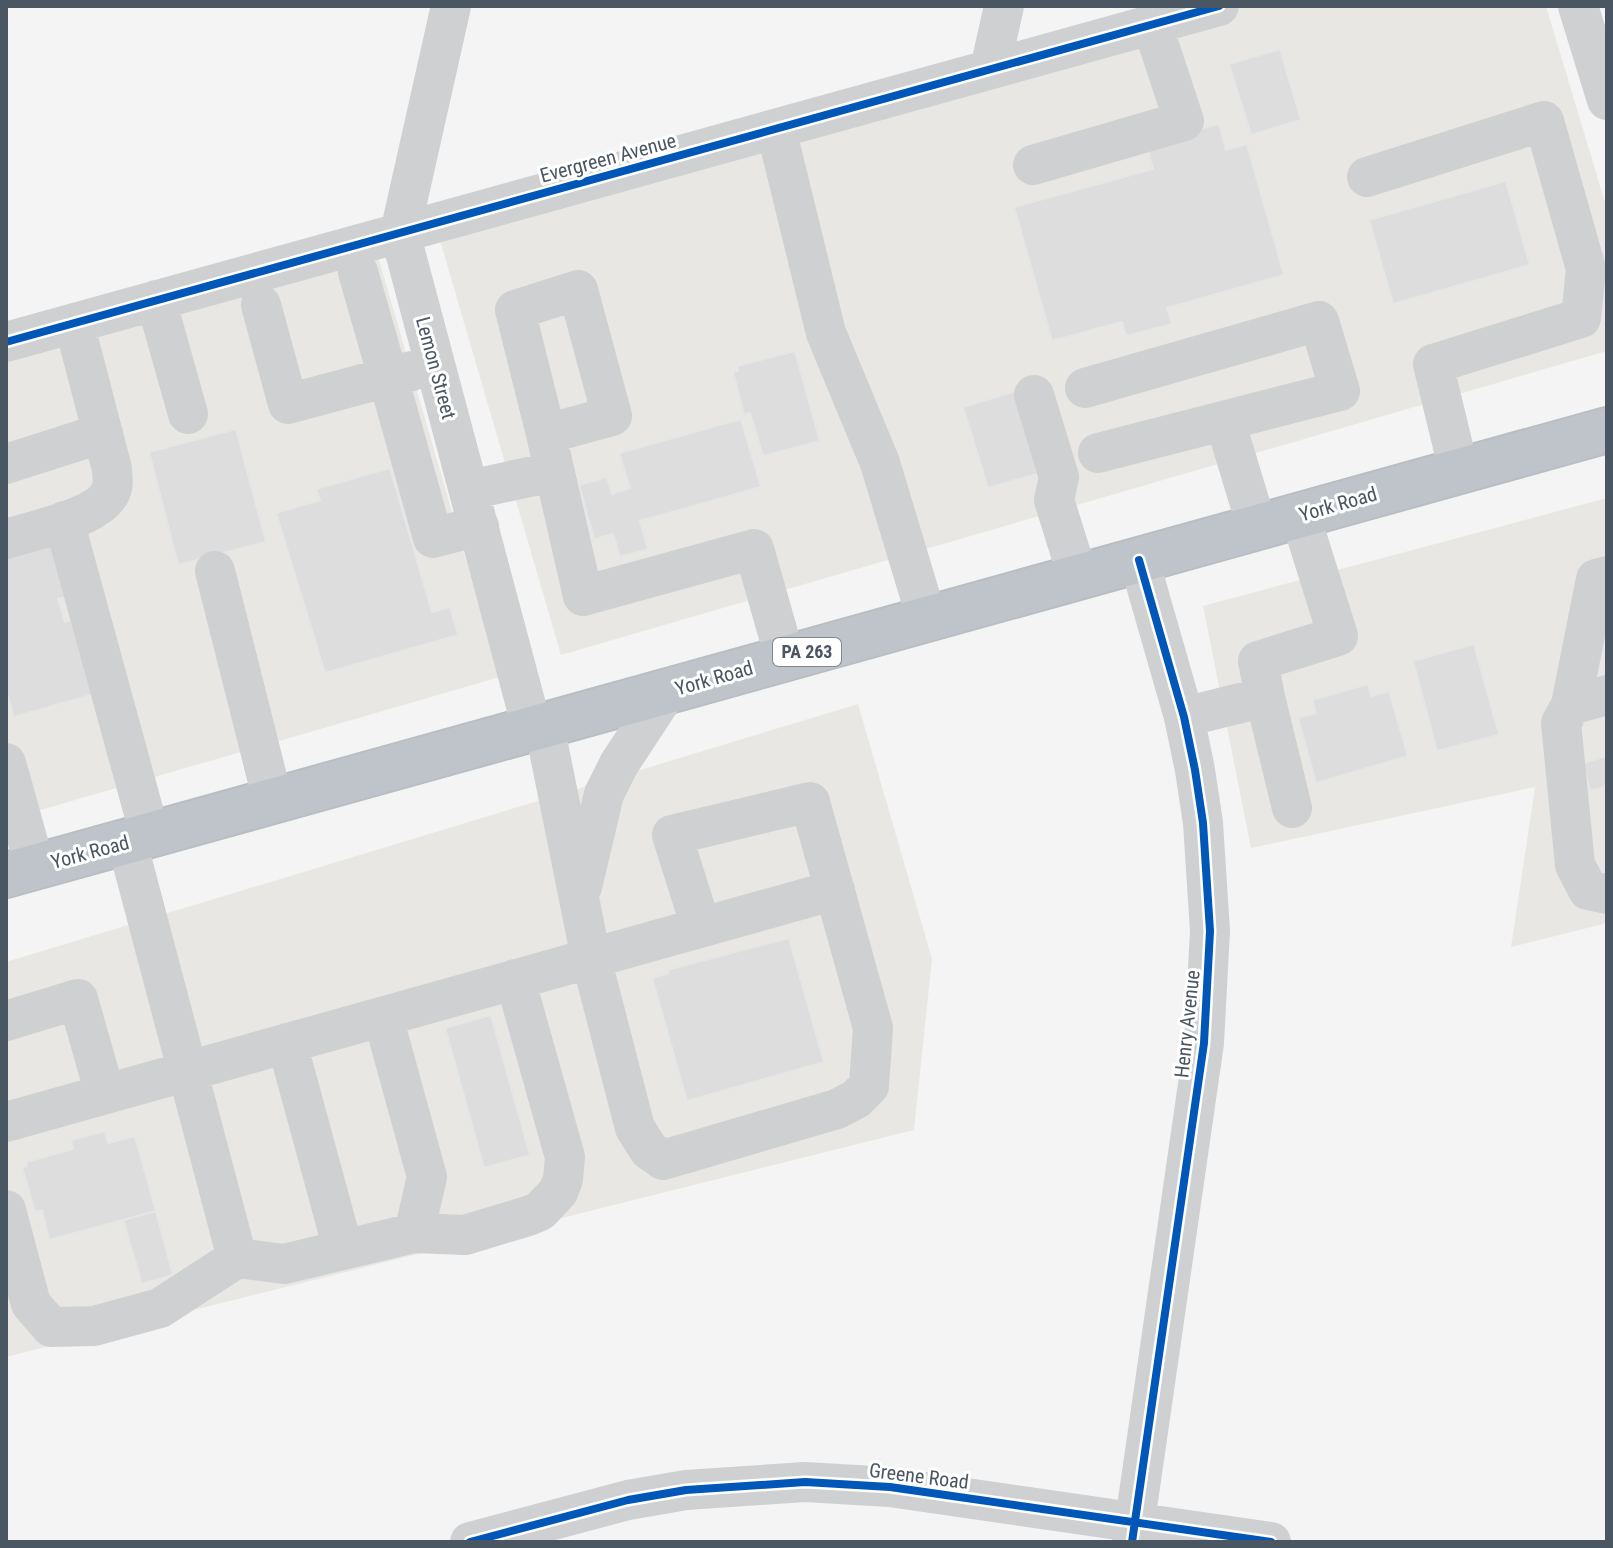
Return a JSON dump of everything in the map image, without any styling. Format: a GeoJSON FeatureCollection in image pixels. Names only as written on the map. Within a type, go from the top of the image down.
{"type":"FeatureCollection","features":[{"type":"Feature","properties":{"kind":"highway","name":"York Road"},"geometry":{"type":"LineString","coordinates":[[20,871],[1607,430]]}},
{"type":"Feature","properties":{"kind":"street","name":"Lemon Street"},"geometry":{"type":"LineString","coordinates":[[451,6],[400,233],[474,508],[538,726],[591,958],[635,1128],[649,1150],[663,1160],[837,1109],[856,1099],[869,1086],[873,1028],[835,890]]}},
{"type":"Feature","properties":{"kind":"street"},"geometry":{"type":"LineString","coordinates":[[990,69],[1004,6]]}},
{"type":"Feature","properties":{"kind":"street","name":"Evergreen Avenue"},"geometry":{"type":"LineString","coordinates":[[6,342],[1219,6]]}},
{"type":"Feature","properties":{"kind":"street"},"geometry":{"type":"LineString","coordinates":[[1578,6],[1607,100]]}},
{"type":"Feature","properties":{"kind":"street"},"geometry":{"type":"LineString","coordinates":[[1033,165],[1184,121],[1152,24]]}},
{"type":"Feature","properties":{"kind":"street"},"geometry":{"type":"LineString","coordinates":[[1367,177],[1544,121],[1591,224],[1581,318],[1433,364],[1459,471]]}},
{"type":"Feature","properties":{"kind":"street"},"geometry":{"type":"LineString","coordinates":[[776,129],[826,333],[880,463],[927,619]]}},
{"type":"Feature","properties":{"kind":"street"},"geometry":{"type":"LineString","coordinates":[[358,272],[433,538],[549,453],[583,596],[754,549],[785,658]]}},
{"type":"Feature","properties":{"kind":"street"},"geometry":{"type":"LineString","coordinates":[[156,300],[188,414]]}},
{"type":"Feature","properties":{"kind":"street"},"geometry":{"type":"LineString","coordinates":[[261,305],[288,404],[435,365]]}},
{"type":"Feature","properties":{"kind":"street"},"geometry":{"type":"LineString","coordinates":[[1085,388],[1319,321],[1340,391],[1098,453]]}},
{"type":"Feature","properties":{"kind":"street"},"geometry":{"type":"LineString","coordinates":[[6,539],[77,516],[103,503],[112,488],[112,469],[74,323]]}},
{"type":"Feature","properties":{"kind":"street"},"geometry":{"type":"LineString","coordinates":[[1034,395],[1059,477],[1054,500],[1078,577]]}},
{"type":"Feature","properties":{"kind":"street"},"geometry":{"type":"LineString","coordinates":[[1225,421],[1257,527]]}},
{"type":"Feature","properties":{"kind":"street"},"geometry":{"type":"LineString","coordinates":[[6,464],[103,433]]}},
{"type":"Feature","properties":{"kind":"street"},"geometry":{"type":"LineString","coordinates":[[1292,808],[1258,661],[1351,633],[1300,515]]}},
{"type":"Feature","properties":{"kind":"street"},"geometry":{"type":"LineString","coordinates":[[77,516],[125,745],[139,839],[187,1071],[237,1258]]}},
{"type":"Feature","properties":{"kind":"street","name":"Henry Avenue"},"geometry":{"type":"LineString","coordinates":[[1133,1532],[1204,1043],[1210,931],[1203,823],[1184,717],[1139,560]]}},
{"type":"Feature","properties":{"kind":"street"},"geometry":{"type":"LineString","coordinates":[[215,571],[273,801]]}},
{"type":"Feature","properties":{"kind":"street"},"geometry":{"type":"LineString","coordinates":[[1607,576],[1596,579],[1589,700],[1561,723],[1575,865],[1588,890],[1607,894]]}},
{"type":"Feature","properties":{"kind":"street"},"geometry":{"type":"LineString","coordinates":[[579,898],[604,794],[619,764],[667,691]]}},
{"type":"Feature","properties":{"kind":"street"},"geometry":{"type":"LineString","coordinates":[[1184,717],[1265,697]]}},
{"type":"Feature","properties":{"kind":"street"},"geometry":{"type":"LineString","coordinates":[[6,763],[20,871]]}},
{"type":"Feature","properties":{"kind":"street"},"geometry":{"type":"LineString","coordinates":[[6,1122],[835,890],[810,802],[672,835],[701,927]]}},
{"type":"Feature","properties":{"kind":"street"},"geometry":{"type":"LineString","coordinates":[[6,1210],[31,1304],[51,1327],[94,1326],[160,1308],[237,1258],[284,1264],[414,1233],[465,1235],[528,1216],[550,1202],[563,1179],[565,1157],[515,979]]}},
{"type":"Feature","properties":{"kind":"street"},"geometry":{"type":"LineString","coordinates":[[6,1021],[78,999],[105,1094]]}},
{"type":"Feature","properties":{"kind":"street"},"geometry":{"type":"LineString","coordinates":[[383,1017],[427,1177],[414,1233]]}},
{"type":"Feature","properties":{"kind":"street"},"geometry":{"type":"LineString","coordinates":[[287,1043],[343,1249]]}},
{"type":"Feature","properties":{"kind":"street","name":"Greene Road"},"geometry":{"type":"LineString","coordinates":[[487,1540],[628,1500],[686,1490],[805,1482],[890,1487],[1133,1532],[1271,1542]]}},
{"type":"Feature","properties":{"kind":"shaded area"},"geometry":{"type":"Polygon","coordinates":[[[1237,6],[1546,6],[1607,209],[1607,351],[561,655],[437,230],[1237,6]]]}},
{"type":"Feature","properties":{"kind":"shaded area"},"geometry":{"type":"Polygon","coordinates":[[[374,243],[500,677],[6,820],[6,348],[374,243]]]}},
{"type":"Feature","properties":{"kind":"shaded area"},"geometry":{"type":"Polygon","coordinates":[[[1607,498],[1607,923],[1511,947],[1535,787],[1251,848],[1203,606],[1607,498]]]}},
{"type":"Feature","properties":{"kind":"shaded area"},"geometry":{"type":"Polygon","coordinates":[[[858,704],[932,959],[914,1130],[6,1357],[6,962],[858,704]]]}},
{"type":"Feature","properties":{"kind":"building"},"geometry":{"type":"Polygon","coordinates":[[[1280,49],[1301,120],[1251,135],[1229,64],[1280,49]]]}},
{"type":"Feature","properties":{"kind":"building"},"geometry":{"type":"Polygon","coordinates":[[[1219,124],[1226,150],[1247,144],[1284,275],[1167,308],[1172,324],[1126,336],[1122,322],[1052,341],[1014,207],[1153,169],[1146,144],[1219,124]]]}},
{"type":"Feature","properties":{"kind":"building"},"geometry":{"type":"Polygon","coordinates":[[[1506,181],[1530,265],[1393,304],[1369,220],[1506,181]]]}},
{"type":"Feature","properties":{"kind":"building"},"geometry":{"type":"Polygon","coordinates":[[[795,351],[820,441],[763,456],[750,413],[744,415],[733,372],[738,371],[737,366],[795,351]]]}},
{"type":"Feature","properties":{"kind":"building"},"geometry":{"type":"Polygon","coordinates":[[[1016,391],[1040,473],[988,488],[963,407],[1016,391]]]}},
{"type":"Feature","properties":{"kind":"building"},"geometry":{"type":"Polygon","coordinates":[[[741,419],[761,487],[640,521],[648,549],[620,557],[613,534],[594,539],[579,485],[607,477],[612,494],[630,488],[619,453],[741,419]]]}},
{"type":"Feature","properties":{"kind":"building"},"geometry":{"type":"Polygon","coordinates":[[[236,429],[266,542],[178,565],[149,452],[236,429]]]}},
{"type":"Feature","properties":{"kind":"building"},"geometry":{"type":"Polygon","coordinates":[[[390,468],[432,612],[450,607],[458,635],[325,673],[276,513],[320,500],[316,489],[390,468]]]}},
{"type":"Feature","properties":{"kind":"building"},"geometry":{"type":"Polygon","coordinates":[[[58,543],[73,595],[58,599],[65,622],[74,619],[95,694],[14,717],[6,690],[6,558],[58,543]]]}},
{"type":"Feature","properties":{"kind":"building"},"geometry":{"type":"Polygon","coordinates":[[[1474,644],[1499,735],[1437,751],[1413,661],[1474,644]]]}},
{"type":"Feature","properties":{"kind":"building"},"geometry":{"type":"Polygon","coordinates":[[[1368,684],[1371,696],[1389,691],[1408,756],[1316,783],[1298,718],[1316,713],[1312,700],[1368,684]]]}},
{"type":"Feature","properties":{"kind":"building"},"geometry":{"type":"Polygon","coordinates":[[[1607,756],[1607,786],[1590,791],[1583,763],[1607,756]]]}},
{"type":"Feature","properties":{"kind":"building"},"geometry":{"type":"Polygon","coordinates":[[[789,938],[824,1062],[687,1101],[652,978],[668,973],[667,970],[789,938]]]}},
{"type":"Feature","properties":{"kind":"building"},"geometry":{"type":"Polygon","coordinates":[[[491,1015],[530,1155],[484,1168],[445,1028],[491,1015]]]}},
{"type":"Feature","properties":{"kind":"building"},"geometry":{"type":"Polygon","coordinates":[[[105,1131],[108,1143],[135,1136],[156,1211],[49,1240],[42,1210],[35,1212],[22,1167],[27,1166],[26,1162],[73,1149],[71,1140],[105,1131]]]}},
{"type":"Feature","properties":{"kind":"building"},"geometry":{"type":"Polygon","coordinates":[[[156,1211],[173,1275],[142,1284],[123,1220],[156,1211]]]}},
{"type":"Feature","properties":{"kind":"cycle path"},"geometry":{"type":"LineString","coordinates":[[6,342],[1219,6]]}},
{"type":"Feature","properties":{"kind":"cycle path"},"geometry":{"type":"LineString","coordinates":[[1132,1542],[1204,1043],[1210,931],[1203,823],[1195,770],[1184,717],[1139,560]]}},
{"type":"Feature","properties":{"kind":"cycle path"},"geometry":{"type":"LineString","coordinates":[[470,1542],[628,1500],[686,1490],[805,1482],[890,1487],[1271,1542]]}}]}
